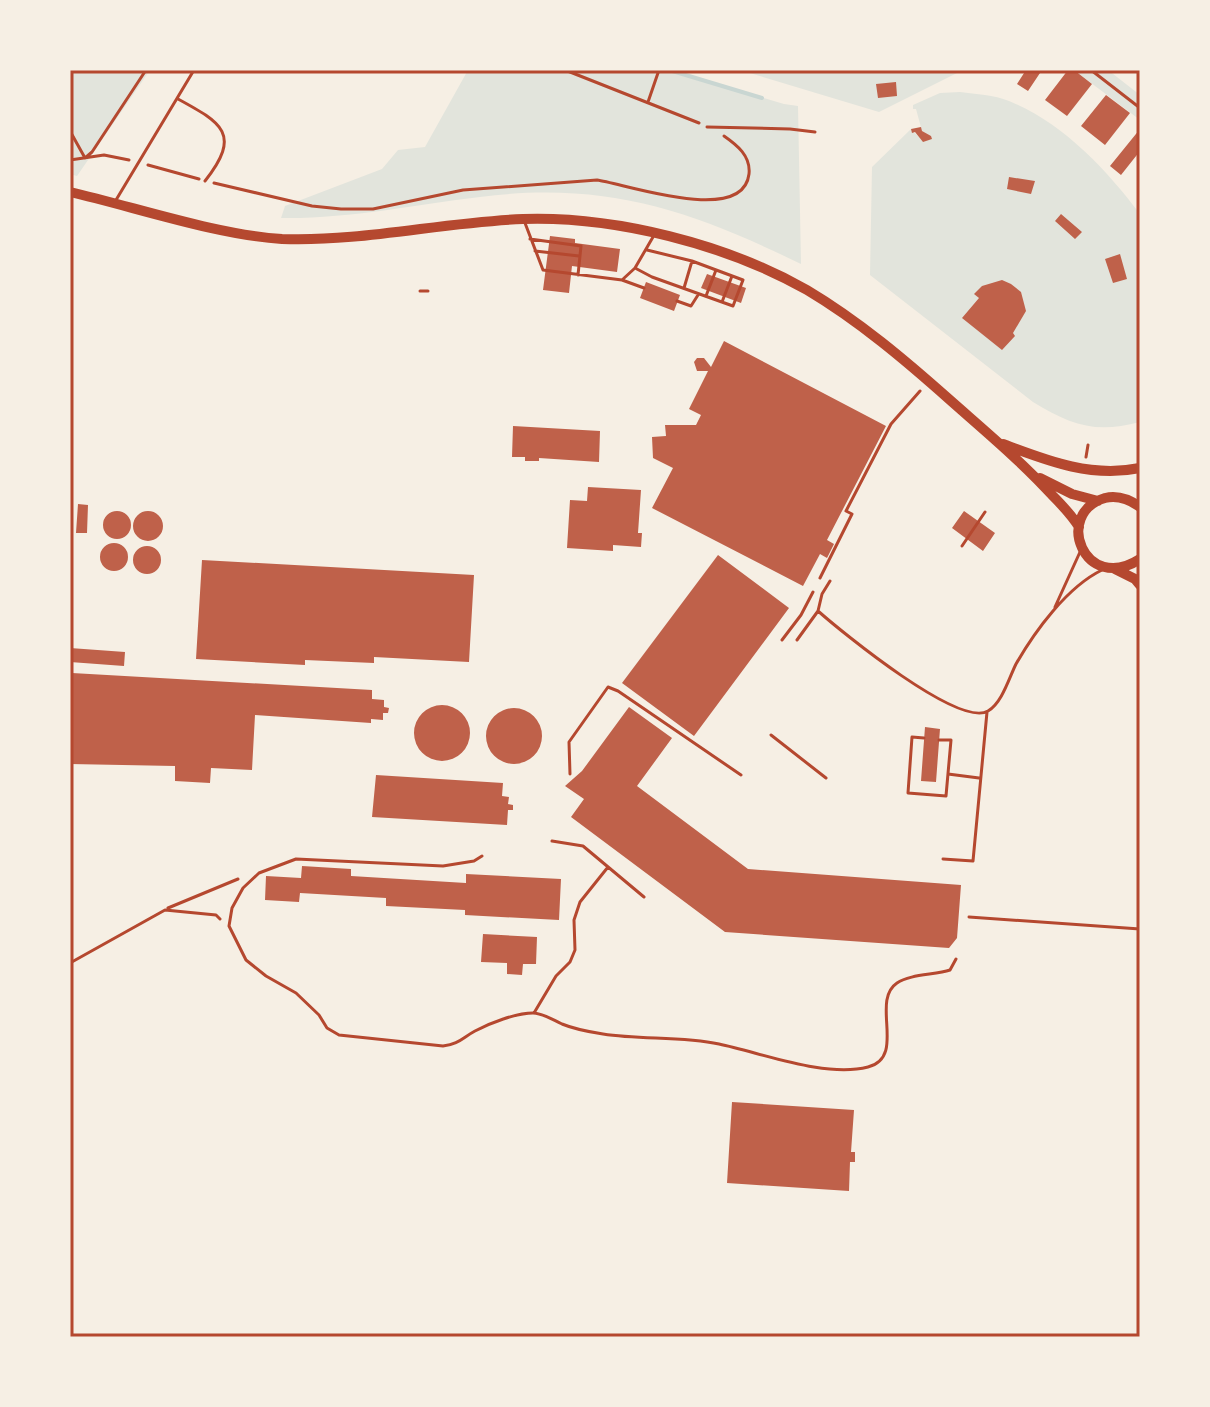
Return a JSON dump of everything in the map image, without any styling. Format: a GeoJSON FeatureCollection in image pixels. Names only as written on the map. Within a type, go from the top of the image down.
{"type":"FeatureCollection","features":[{"type":"Feature","properties":{"kind":"main road"},"geometry":{"type":"LineString","coordinates":[[70,192],[217,228],[280,239],[339,238],[524,219],[655,232],[712,249],[806,290],[898,354],[1033,474],[1072,515],[1079,527],[1082,549],[1087,557],[1135,579],[1140,585]]}},
{"type":"Feature","properties":{"kind":"main road"},"geometry":{"type":"LineString","coordinates":[[997,442],[1084,471],[1140,468]]}},
{"type":"Feature","properties":{"kind":"main road"},"geometry":{"type":"LineString","coordinates":[[1033,474],[1072,494],[1098,501]]}},
{"type":"Feature","properties":{"kind":"main road"},"geometry":{"type":"LineString","coordinates":[[1079,527],[1089,507],[1098,501],[1121,497],[1140,507]]}},
{"type":"Feature","properties":{"kind":"main road"},"geometry":{"type":"LineString","coordinates":[[1110,569],[1129,567],[1140,559]]}},
{"type":"Feature","properties":{"kind":"lane"},"geometry":{"type":"LineString","coordinates":[[114,202],[194,70]]}},
{"type":"Feature","properties":{"kind":"lane"},"geometry":{"type":"LineString","coordinates":[[178,99],[208,115],[222,131],[226,147],[205,181]]}},
{"type":"Feature","properties":{"kind":"lane"},"geometry":{"type":"LineString","coordinates":[[707,127],[815,132]]}},
{"type":"Feature","properties":{"kind":"lane"},"geometry":{"type":"LineString","coordinates":[[524,219],[543,270],[622,280],[644,288]]}},
{"type":"Feature","properties":{"kind":"lane"},"geometry":{"type":"LineString","coordinates":[[622,280],[635,268],[655,232]]}},
{"type":"Feature","properties":{"kind":"lane"},"geometry":{"type":"LineString","coordinates":[[530,239],[581,246],[577,275]]}},
{"type":"Feature","properties":{"kind":"lane"},"geometry":{"type":"LineString","coordinates":[[635,268],[733,306],[743,280],[692,261],[647,250]]}},
{"type":"Feature","properties":{"kind":"lane"},"geometry":{"type":"LineString","coordinates":[[535,251],[580,256]]}},
{"type":"Feature","properties":{"kind":"lane"},"geometry":{"type":"LineString","coordinates":[[684,288],[692,261]]}},
{"type":"Feature","properties":{"kind":"lane"},"geometry":{"type":"LineString","coordinates":[[706,297],[716,270]]}},
{"type":"Feature","properties":{"kind":"lane"},"geometry":{"type":"LineString","coordinates":[[722,302],[732,276]]}},
{"type":"Feature","properties":{"kind":"lane"},"geometry":{"type":"LineString","coordinates":[[677,301],[691,306],[699,294]]}},
{"type":"Feature","properties":{"kind":"lane"},"geometry":{"type":"LineString","coordinates":[[962,546],[985,512]]}},
{"type":"Feature","properties":{"kind":"lane"},"geometry":{"type":"LineString","coordinates":[[1054,611],[1082,549]]}},
{"type":"Feature","properties":{"kind":"lane"},"geometry":{"type":"LineString","coordinates":[[818,611],[928,694],[973,715],[987,712],[996,703],[1041,624],[1091,575],[1110,569]]}},
{"type":"Feature","properties":{"kind":"lane"},"geometry":{"type":"LineString","coordinates":[[797,640],[818,611],[822,594],[830,581]]}},
{"type":"Feature","properties":{"kind":"lane"},"geometry":{"type":"LineString","coordinates":[[570,774],[569,742],[608,687],[741,775]]}},
{"type":"Feature","properties":{"kind":"lane"},"geometry":{"type":"LineString","coordinates":[[943,859],[973,861],[987,712]]}},
{"type":"Feature","properties":{"kind":"lane"},"geometry":{"type":"LineString","coordinates":[[771,735],[826,778]]}},
{"type":"Feature","properties":{"kind":"lane"},"geometry":{"type":"LineString","coordinates":[[924,738],[912,737],[908,793],[946,796],[951,740],[939,740]]}},
{"type":"Feature","properties":{"kind":"lane"},"geometry":{"type":"LineString","coordinates":[[948,774],[979,778]]}},
{"type":"Feature","properties":{"kind":"lane"},"geometry":{"type":"LineString","coordinates":[[552,841],[583,846],[644,897]]}},
{"type":"Feature","properties":{"kind":"lane"},"geometry":{"type":"LineString","coordinates":[[482,856],[474,861],[443,866],[296,859],[259,873],[243,888],[232,908],[229,926],[246,960],[296,993],[319,1015],[327,1028],[339,1035],[443,1046],[458,1044],[472,1032],[489,1025],[534,1013],[565,1025],[603,1034],[719,1044],[764,1057],[848,1070],[872,1066],[881,1061],[886,1049],[887,994],[894,984],[905,978],[950,970],[956,959]]}},
{"type":"Feature","properties":{"kind":"lane"},"geometry":{"type":"LineString","coordinates":[[534,1013],[575,950],[574,920],[580,902],[608,867]]}},
{"type":"Feature","properties":{"kind":"lane"},"geometry":{"type":"LineString","coordinates":[[969,917],[1140,929]]}},
{"type":"Feature","properties":{"kind":"path"},"geometry":{"type":"LineString","coordinates":[[85,158],[146,70]]}},
{"type":"Feature","properties":{"kind":"path"},"geometry":{"type":"LineString","coordinates":[[70,160],[104,155],[290,202],[341,209],[373,209],[463,190],[597,180],[675,199],[708,200],[735,194],[747,184],[750,172],[748,160],[739,146],[707,127],[565,70]]}},
{"type":"Feature","properties":{"kind":"path"},"geometry":{"type":"LineString","coordinates":[[1091,70],[1140,108]]}},
{"type":"Feature","properties":{"kind":"path"},"geometry":{"type":"LineString","coordinates":[[648,102],[658,72]]}},
{"type":"Feature","properties":{"kind":"path"},"geometry":{"type":"LineString","coordinates":[[70,131],[85,158]]}},
{"type":"Feature","properties":{"kind":"path"},"geometry":{"type":"LineString","coordinates":[[420,291],[428,291]]}},
{"type":"Feature","properties":{"kind":"path"},"geometry":{"type":"LineString","coordinates":[[782,640],[801,615],[840,539],[852,514],[846,511],[891,424],[923,388]]}},
{"type":"Feature","properties":{"kind":"path"},"geometry":{"type":"LineString","coordinates":[[1085,465],[1088,445]]}},
{"type":"Feature","properties":{"kind":"path"},"geometry":{"type":"LineString","coordinates":[[70,963],[165,910],[231,881],[259,873]]}},
{"type":"Feature","properties":{"kind":"path"},"geometry":{"type":"LineString","coordinates":[[165,910],[216,915],[229,926]]}},
{"type":"Feature","properties":{"kind":"shaded area"},"geometry":{"type":"Polygon","coordinates":[[[70,70],[150,70],[77,176],[70,174],[70,70]]]}},
{"type":"Feature","properties":{"kind":"shaded area"},"geometry":{"type":"Polygon","coordinates":[[[468,70],[668,70],[798,106],[801,264],[722,228],[684,215],[646,204],[567,193],[525,193],[356,214],[281,218],[285,206],[382,169],[398,150],[425,147],[468,70]]]}},
{"type":"Feature","properties":{"kind":"shaded area"},"geometry":{"type":"Polygon","coordinates":[[[740,70],[963,70],[879,112],[740,70]]]}},
{"type":"Feature","properties":{"kind":"shaded area"},"geometry":{"type":"Polygon","coordinates":[[[1074,70],[1108,70],[1140,95],[1140,120],[1074,70]]]}},
{"type":"Feature","properties":{"kind":"shaded area"},"geometry":{"type":"Polygon","coordinates":[[[960,92],[1003,99],[1047,122],[1098,164],[1140,214],[1140,422],[1096,427],[1072,422],[1047,410],[870,275],[872,167],[911,129],[923,141],[932,139],[922,131],[913,105],[940,93],[960,92]]]}},
{"type":"Feature","properties":{"kind":"building"},"geometry":{"type":"Polygon","coordinates":[[[1026,70],[1042,70],[1028,91],[1017,84],[1026,70]]]}},
{"type":"Feature","properties":{"kind":"building"},"geometry":{"type":"Polygon","coordinates":[[[1068,70],[1074,70],[1092,84],[1067,116],[1045,100],[1068,70]]]}},
{"type":"Feature","properties":{"kind":"building"},"geometry":{"type":"Polygon","coordinates":[[[896,82],[897,96],[878,98],[876,84],[896,82]]]}},
{"type":"Feature","properties":{"kind":"building"},"geometry":{"type":"Polygon","coordinates":[[[1106,95],[1130,113],[1105,145],[1081,126],[1106,95]]]}},
{"type":"Feature","properties":{"kind":"building"},"geometry":{"type":"Polygon","coordinates":[[[921,127],[932,139],[923,142],[915,132],[912,133],[911,129],[921,127]]]}},
{"type":"Feature","properties":{"kind":"building"},"geometry":{"type":"Polygon","coordinates":[[[1140,129],[1140,151],[1121,175],[1110,166],[1140,129]]]}},
{"type":"Feature","properties":{"kind":"building"},"geometry":{"type":"Polygon","coordinates":[[[1009,177],[1035,181],[1031,194],[1007,189],[1009,177]]]}},
{"type":"Feature","properties":{"kind":"building"},"geometry":{"type":"Polygon","coordinates":[[[1061,214],[1082,232],[1075,239],[1055,221],[1061,214]]]}},
{"type":"Feature","properties":{"kind":"building"},"geometry":{"type":"Polygon","coordinates":[[[550,236],[620,249],[617,272],[572,266],[569,293],[543,290],[550,236]]]}},
{"type":"Feature","properties":{"kind":"building"},"geometry":{"type":"Polygon","coordinates":[[[1120,254],[1127,279],[1113,283],[1105,259],[1120,254]]]}},
{"type":"Feature","properties":{"kind":"building"},"geometry":{"type":"Polygon","coordinates":[[[707,274],[746,288],[741,303],[701,288],[707,274]]]}},
{"type":"Feature","properties":{"kind":"building"},"geometry":{"type":"Polygon","coordinates":[[[1002,280],[1021,292],[1026,311],[1013,333],[1015,336],[1002,350],[962,318],[979,298],[974,294],[982,286],[1002,280]]]}},
{"type":"Feature","properties":{"kind":"building"},"geometry":{"type":"Polygon","coordinates":[[[646,282],[680,295],[674,311],[640,298],[646,282]]]}},
{"type":"Feature","properties":{"kind":"building"},"geometry":{"type":"Polygon","coordinates":[[[724,341],[886,426],[827,540],[834,544],[827,558],[820,554],[803,586],[652,508],[673,468],[653,458],[652,437],[666,436],[665,425],[696,425],[701,415],[689,409],[708,371],[697,371],[694,362],[697,358],[704,358],[711,367],[724,341]]]}},
{"type":"Feature","properties":{"kind":"building"},"geometry":{"type":"Polygon","coordinates":[[[513,426],[600,431],[599,462],[539,458],[539,461],[525,461],[525,457],[512,457],[513,426]]]}},
{"type":"Feature","properties":{"kind":"building"},"geometry":{"type":"Polygon","coordinates":[[[588,487],[641,490],[638,533],[642,533],[641,547],[613,545],[613,551],[567,548],[570,500],[587,501],[588,487]]]}},
{"type":"Feature","properties":{"kind":"building"},"geometry":{"type":"Polygon","coordinates":[[[78,504],[88,505],[87,533],[76,533],[78,504]]]}},
{"type":"Feature","properties":{"kind":"building"},"geometry":{"type":"Polygon","coordinates":[[[117,511],[127,515],[131,525],[127,535],[117,539],[107,535],[103,525],[107,515],[117,511]]]}},
{"type":"Feature","properties":{"kind":"building"},"geometry":{"type":"Polygon","coordinates":[[[148,511],[158,516],[163,526],[158,536],[148,541],[138,536],[133,526],[138,516],[148,511]]]}},
{"type":"Feature","properties":{"kind":"building"},"geometry":{"type":"Polygon","coordinates":[[[964,511],[995,533],[983,551],[952,528],[964,511]]]}},
{"type":"Feature","properties":{"kind":"building"},"geometry":{"type":"Polygon","coordinates":[[[114,543],[124,547],[128,557],[124,567],[114,571],[104,567],[100,557],[104,547],[114,543]]]}},
{"type":"Feature","properties":{"kind":"building"},"geometry":{"type":"Polygon","coordinates":[[[147,546],[157,550],[161,560],[157,570],[147,574],[137,570],[133,560],[137,550],[147,546]]]}},
{"type":"Feature","properties":{"kind":"building"},"geometry":{"type":"Polygon","coordinates":[[[718,555],[789,608],[694,736],[622,683],[718,555]]]}},
{"type":"Feature","properties":{"kind":"building"},"geometry":{"type":"Polygon","coordinates":[[[202,560],[474,575],[469,662],[374,657],[374,663],[305,660],[305,665],[196,659],[202,560]]]}},
{"type":"Feature","properties":{"kind":"building"},"geometry":{"type":"Polygon","coordinates":[[[70,648],[125,652],[124,666],[70,662],[70,648]]]}},
{"type":"Feature","properties":{"kind":"building"},"geometry":{"type":"Polygon","coordinates":[[[72,673],[372,690],[372,699],[384,700],[384,707],[389,708],[388,713],[383,713],[383,720],[371,719],[371,723],[255,715],[252,770],[211,768],[210,783],[175,781],[175,766],[70,764],[72,673]]]}},
{"type":"Feature","properties":{"kind":"building"},"geometry":{"type":"Polygon","coordinates":[[[442,705],[462,713],[470,733],[462,753],[442,761],[422,753],[414,733],[422,713],[442,705]]]}},
{"type":"Feature","properties":{"kind":"building"},"geometry":{"type":"Polygon","coordinates":[[[629,707],[672,738],[637,786],[748,869],[961,885],[957,938],[949,948],[725,932],[571,817],[584,799],[565,786],[582,771],[629,707]]]}},
{"type":"Feature","properties":{"kind":"building"},"geometry":{"type":"Polygon","coordinates":[[[514,708],[534,716],[542,736],[534,756],[514,764],[494,756],[486,736],[494,716],[514,708]]]}},
{"type":"Feature","properties":{"kind":"building"},"geometry":{"type":"Polygon","coordinates":[[[925,727],[940,729],[936,782],[921,781],[925,727]]]}},
{"type":"Feature","properties":{"kind":"building"},"geometry":{"type":"Polygon","coordinates":[[[376,775],[503,783],[502,796],[509,797],[508,804],[513,805],[513,810],[508,810],[507,825],[372,817],[376,775]]]}},
{"type":"Feature","properties":{"kind":"building"},"geometry":{"type":"Polygon","coordinates":[[[302,866],[351,869],[351,876],[466,883],[466,874],[561,879],[559,920],[465,915],[465,910],[386,906],[386,898],[300,893],[299,902],[265,900],[266,876],[301,878],[302,866]]]}},
{"type":"Feature","properties":{"kind":"building"},"geometry":{"type":"Polygon","coordinates":[[[483,934],[537,937],[536,964],[523,964],[522,975],[507,974],[507,963],[481,962],[483,934]]]}},
{"type":"Feature","properties":{"kind":"building"},"geometry":{"type":"Polygon","coordinates":[[[732,1102],[854,1110],[851,1152],[855,1152],[855,1162],[850,1162],[849,1191],[727,1183],[732,1102]]]}},
{"type":"Feature","properties":{"kind":"waterway"},"geometry":{"type":"LineString","coordinates":[[669,70],[762,98]]}}]}
